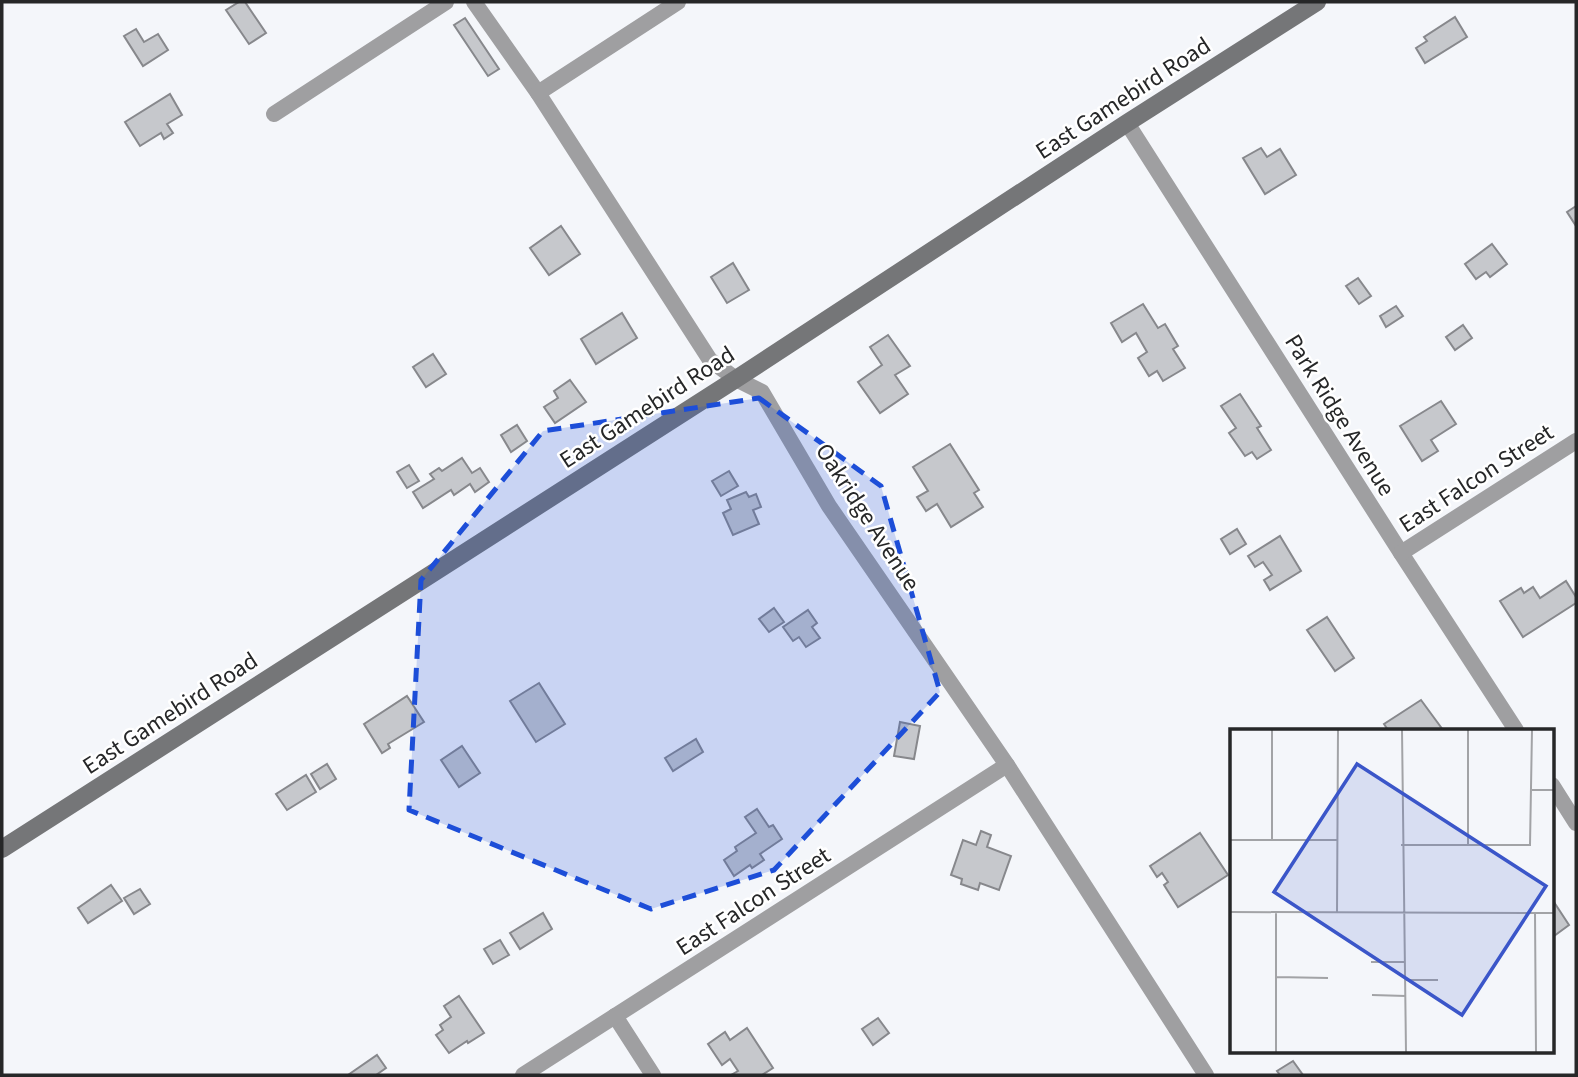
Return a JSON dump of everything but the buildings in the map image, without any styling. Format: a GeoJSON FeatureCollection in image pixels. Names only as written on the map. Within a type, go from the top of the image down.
{"type":"FeatureCollection","features":[{"type":"Feature","properties":{"kind":"main road","name":"East Gamebird Road"},"geometry":{"type":"LineString","coordinates":[[2,849],[736,379],[1317,2]]}},
{"type":"Feature","properties":{"kind":"street"},"geometry":{"type":"LineString","coordinates":[[274,114],[446,2]]}},
{"type":"Feature","properties":{"kind":"street","name":"Oakridge Avenue"},"geometry":{"type":"LineString","coordinates":[[474,2],[538,93],[710,360],[736,379],[762,392],[829,506],[1007,765],[1206,1075]]}},
{"type":"Feature","properties":{"kind":"street"},"geometry":{"type":"LineString","coordinates":[[538,93],[678,2]]}},
{"type":"Feature","properties":{"kind":"street","name":"Park Ridge Avenue"},"geometry":{"type":"LineString","coordinates":[[1127,123],[1515,729]]}},
{"type":"Feature","properties":{"kind":"street","name":"East Falcon Street"},"geometry":{"type":"LineString","coordinates":[[1401,554],[1576,441]]}},
{"type":"Feature","properties":{"kind":"street","name":"East Falcon Street"},"geometry":{"type":"LineString","coordinates":[[523,1075],[1007,765]]}},
{"type":"Feature","properties":{"kind":"street"},"geometry":{"type":"LineString","coordinates":[[1554,788],[1576,823]]}},
{"type":"Feature","properties":{"kind":"street"},"geometry":{"type":"LineString","coordinates":[[615,1016],[653,1075]]}},
{"type":"Feature","properties":{"kind":"highlighted area"},"geometry":{"type":"Polygon","coordinates":[[[759,398],[881,486],[940,692],[774,870],[651,909],[409,810],[421,580],[543,431],[759,398]]]}}]}
